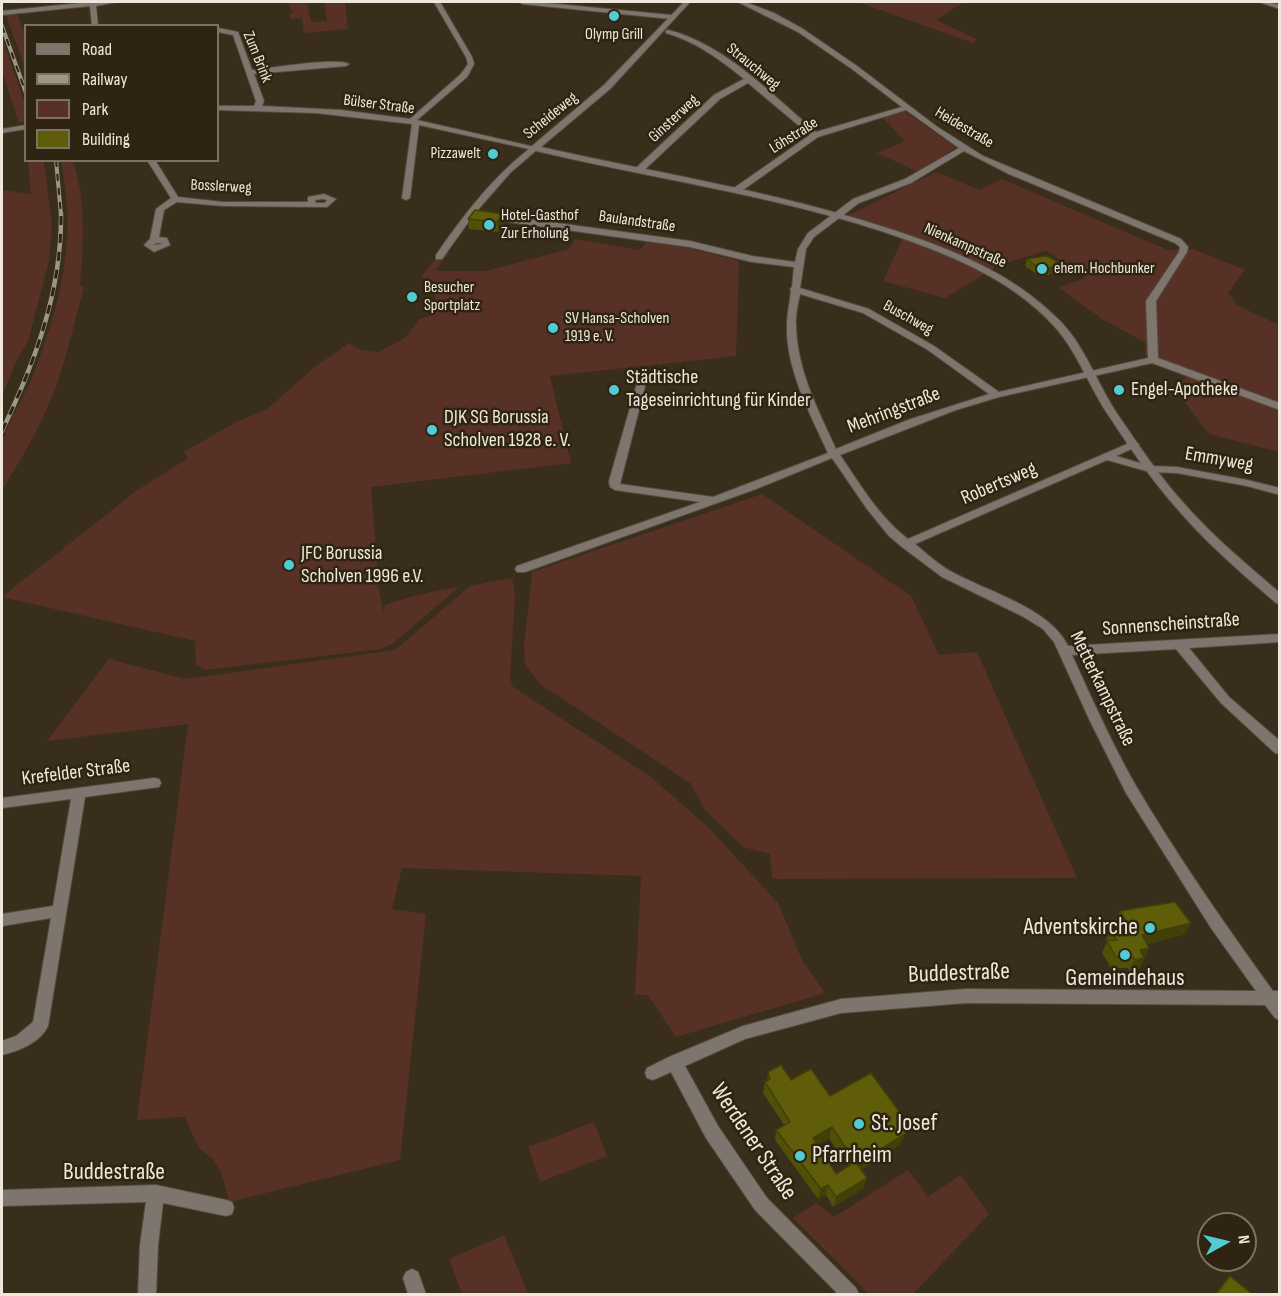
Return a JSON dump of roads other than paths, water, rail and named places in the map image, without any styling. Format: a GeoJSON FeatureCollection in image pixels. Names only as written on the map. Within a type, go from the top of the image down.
{"type":"FeatureCollection","features":[{"type":"Feature","properties":{"kind":"street"},"geometry":{"type":"LineString","coordinates":[[2,13],[114,2]]}},
{"type":"Feature","properties":{"kind":"street"},"geometry":{"type":"LineString","coordinates":[[406,198],[414,122],[464,75],[471,64],[469,56],[437,2]]}},
{"type":"Feature","properties":{"kind":"street"},"geometry":{"type":"LineString","coordinates":[[522,2],[671,17]]}},
{"type":"Feature","properties":{"kind":"street","name":"Scheideweg"},"geometry":{"type":"LineString","coordinates":[[439,257],[470,214],[511,166],[607,87],[687,2]]}},
{"type":"Feature","properties":{"kind":"street","name":"Heidestraße"},"geometry":{"type":"LineString","coordinates":[[741,2],[809,34],[906,108],[964,148],[1017,174],[1178,241],[1184,247],[1183,252],[1151,300],[1153,360]]}},
{"type":"Feature","properties":{"kind":"street"},"geometry":{"type":"LineString","coordinates":[[1262,2],[1280,7]]}},
{"type":"Feature","properties":{"kind":"street"},"geometry":{"type":"LineString","coordinates":[[93,3],[95,24]]}},
{"type":"Feature","properties":{"kind":"street","name":"Zum Brink"},"geometry":{"type":"LineString","coordinates":[[219,30],[236,33],[260,101],[257,108]]}},
{"type":"Feature","properties":{"kind":"street","name":"Strauchweg"},"geometry":{"type":"LineString","coordinates":[[668,32],[684,36],[727,61],[815,135]]}},
{"type":"Feature","properties":{"kind":"street"},"geometry":{"type":"LineString","coordinates":[[250,72],[346,64]]}},
{"type":"Feature","properties":{"kind":"street","name":"Ginsterweg"},"geometry":{"type":"LineString","coordinates":[[639,170],[728,90],[750,79]]}},
{"type":"Feature","properties":{"kind":"street"},"geometry":{"type":"LineString","coordinates":[[728,90],[759,87]]}},
{"type":"Feature","properties":{"kind":"street","name":"Bülser Straße"},"geometry":{"type":"LineString","coordinates":[[219,108],[335,112],[414,122],[535,148]]}},
{"type":"Feature","properties":{"kind":"street","name":"Löhstraße"},"geometry":{"type":"LineString","coordinates":[[737,190],[815,135],[906,108]]}},
{"type":"Feature","properties":{"kind":"street"},"geometry":{"type":"LineString","coordinates":[[2,130],[24,127]]}},
{"type":"Feature","properties":{"kind":"street","name":"Nienkampstraße"},"geometry":{"type":"LineString","coordinates":[[535,148],[837,213],[944,250],[995,274],[1026,295],[1058,324],[1150,469],[1189,515],[1232,558],[1280,600]]}},
{"type":"Feature","properties":{"kind":"street","name":"Metterkampstraße"},"geometry":{"type":"LineString","coordinates":[[964,148],[908,181],[856,201],[837,213],[811,235],[802,249],[794,289],[791,325],[795,356],[807,396],[833,453],[871,507],[893,533],[946,574],[1026,612],[1047,626],[1065,651],[1096,721],[1131,789],[1216,924],[1274,998],[1280,1013]]}},
{"type":"Feature","properties":{"kind":"street","name":"Bosslerweg"},"geometry":{"type":"LineString","coordinates":[[152,162],[175,200],[223,204],[312,204]]}},
{"type":"Feature","properties":{"kind":"street"},"geometry":{"type":"LineString","coordinates":[[154,240],[160,209],[175,200]]}},
{"type":"Feature","properties":{"kind":"street","name":"Baulandstraße"},"geometry":{"type":"LineString","coordinates":[[470,214],[680,243],[752,259],[799,265]]}},
{"type":"Feature","properties":{"kind":"street","name":"Buschweg"},"geometry":{"type":"LineString","coordinates":[[794,289],[866,311],[931,348],[997,395]]}},
{"type":"Feature","properties":{"kind":"street"},"geometry":{"type":"LineString","coordinates":[[1153,360],[1280,407]]}},
{"type":"Feature","properties":{"kind":"street","name":"Mehringstraße"},"geometry":{"type":"LineString","coordinates":[[520,569],[716,500],[912,422],[997,395],[1153,360]]}},
{"type":"Feature","properties":{"kind":"street","name":"Mehringstraße"},"geometry":{"type":"LineString","coordinates":[[643,375],[614,481],[615,487],[716,500]]}},
{"type":"Feature","properties":{"kind":"street","name":"Robertsweg"},"geometry":{"type":"LineString","coordinates":[[906,544],[1134,444]]}},
{"type":"Feature","properties":{"kind":"street"},"geometry":{"type":"LineString","coordinates":[[1106,456],[1150,469]]}},
{"type":"Feature","properties":{"kind":"street","name":"Emmyweg"},"geometry":{"type":"LineString","coordinates":[[1150,469],[1176,470],[1247,483],[1280,492]]}},
{"type":"Feature","properties":{"kind":"street","name":"Sonnenscheinstraße"},"geometry":{"type":"LineString","coordinates":[[1065,651],[1280,638]]}},
{"type":"Feature","properties":{"kind":"street"},"geometry":{"type":"LineString","coordinates":[[1179,644],[1225,700],[1280,749]]}},
{"type":"Feature","properties":{"kind":"street","name":"Krefelder Straße"},"geometry":{"type":"LineString","coordinates":[[2,802],[154,783]]}},
{"type":"Feature","properties":{"kind":"street"},"geometry":{"type":"LineString","coordinates":[[2,1048],[21,1042],[40,1026],[79,794]]}},
{"type":"Feature","properties":{"kind":"street"},"geometry":{"type":"LineString","coordinates":[[2,920],[59,911]]}},
{"type":"Feature","properties":{"kind":"street","name":"Buddestraße"},"geometry":{"type":"LineString","coordinates":[[653,1073],[743,1033],[841,1006],[966,996],[1274,998]]}},
{"type":"Feature","properties":{"kind":"street","name":"Werdener Straße"},"geometry":{"type":"LineString","coordinates":[[674,1062],[712,1132],[761,1204],[850,1294]]}},
{"type":"Feature","properties":{"kind":"street"},"geometry":{"type":"LineString","coordinates":[[147,1294],[149,1245],[156,1192]]}},
{"type":"Feature","properties":{"kind":"street","name":"Buddestraße"},"geometry":{"type":"LineString","coordinates":[[2,1198],[156,1192],[226,1208]]}},
{"type":"Feature","properties":{"kind":"railway"},"geometry":{"type":"LineString","coordinates":[[2,26],[24,87]]}},
{"type":"Feature","properties":{"kind":"railway"},"geometry":{"type":"LineString","coordinates":[[56,162],[61,214]]}},
{"type":"Feature","properties":{"kind":"railway"},"geometry":{"type":"LineString","coordinates":[[2,431],[25,379],[44,325],[57,270],[61,214]]}},
{"type":"Feature","properties":{"kind":"place","name":"Olymp Grill"},"geometry":{"type":"Point","coordinates":[614,16]}},
{"type":"Feature","properties":{"kind":"place","name":"Pizzawelt"},"geometry":{"type":"Point","coordinates":[493,154]}},
{"type":"Feature","properties":{"kind":"place","name":"Hotel-Gasthof Zur Erholung"},"geometry":{"type":"Point","coordinates":[489,225]}},
{"type":"Feature","properties":{"kind":"place","name":"ehem. Hochbunker"},"geometry":{"type":"Point","coordinates":[1042,269]}},
{"type":"Feature","properties":{"kind":"place","name":"Besucher Sportplatz"},"geometry":{"type":"Point","coordinates":[412,297]}},
{"type":"Feature","properties":{"kind":"place","name":"SV Hansa-Scholven 1919 e. V."},"geometry":{"type":"Point","coordinates":[553,328]}},
{"type":"Feature","properties":{"kind":"place","name":"Städtische Tageseinrichtung für Kinder"},"geometry":{"type":"Point","coordinates":[614,390]}},
{"type":"Feature","properties":{"kind":"place","name":"Engel-Apotheke"},"geometry":{"type":"Point","coordinates":[1119,390]}},
{"type":"Feature","properties":{"kind":"place","name":"DJK SG Borussia Scholven 1928 e. V."},"geometry":{"type":"Point","coordinates":[432,430]}},
{"type":"Feature","properties":{"kind":"place","name":"JFC Borussia Scholven 1996 e.V."},"geometry":{"type":"Point","coordinates":[289,565]}},
{"type":"Feature","properties":{"kind":"place","name":"Adventskirche"},"geometry":{"type":"Point","coordinates":[1150,928]}},
{"type":"Feature","properties":{"kind":"place","name":"Gemeindehaus"},"geometry":{"type":"Point","coordinates":[1125,955]}},
{"type":"Feature","properties":{"kind":"place","name":"St. Josef"},"geometry":{"type":"Point","coordinates":[859,1124]}},
{"type":"Feature","properties":{"kind":"place","name":"Pfarrheim"},"geometry":{"type":"Point","coordinates":[800,1156]}}]}
